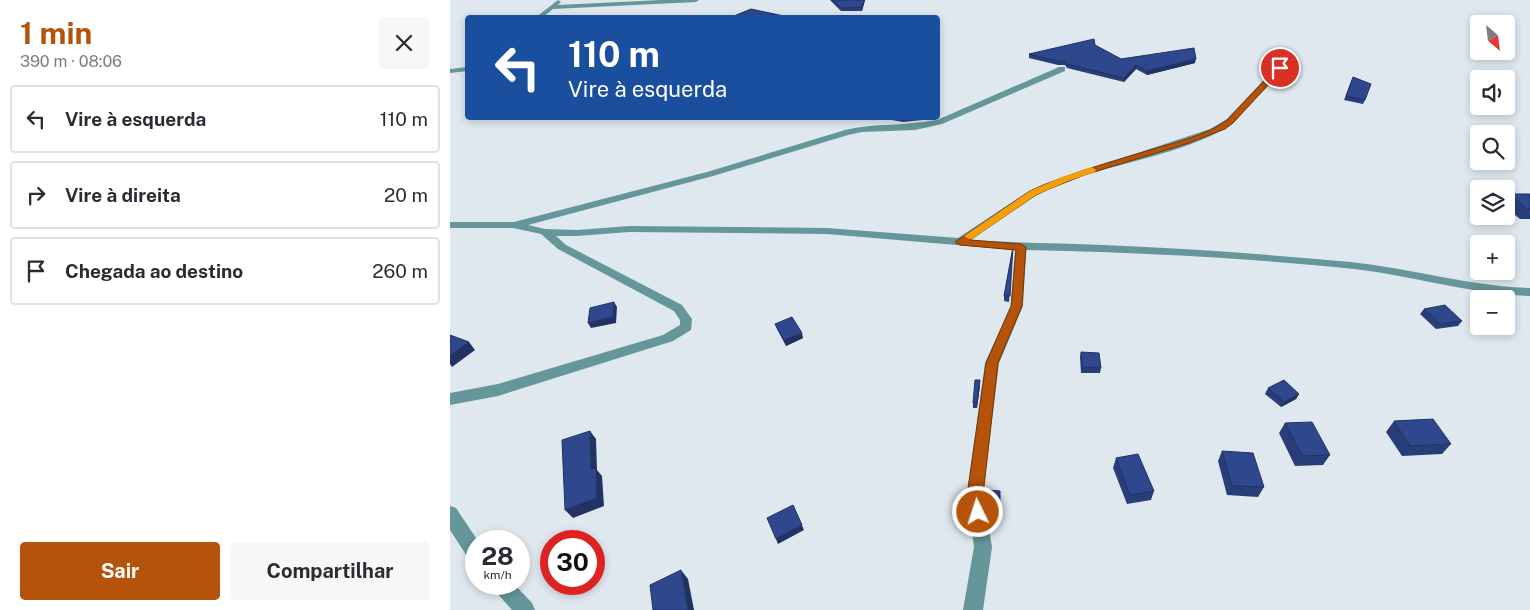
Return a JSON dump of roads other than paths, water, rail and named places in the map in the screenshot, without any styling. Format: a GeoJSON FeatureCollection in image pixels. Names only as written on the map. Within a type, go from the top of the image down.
{"type":"FeatureCollection","features":[{"type":"Feature","properties":{"kind":"street"},"geometry":{"type":"LineString","coordinates":[[542,15],[560,0]]}},
{"type":"Feature","properties":{"kind":"street"},"geometry":{"type":"LineString","coordinates":[[552,7],[696,0]]}},
{"type":"Feature","properties":{"kind":"street"},"geometry":{"type":"LineString","coordinates":[[450,76],[459,68]]}},
{"type":"Feature","properties":{"kind":"street"},"geometry":{"type":"LineString","coordinates":[[960,242],[1033,193],[1046,187],[1073,176],[1222,128],[1280,68]]}},
{"type":"Feature","properties":{"kind":"street"},"geometry":{"type":"LineString","coordinates":[[513,225],[710,174],[845,133],[862,129],[915,127],[938,122],[1062,69]]}},
{"type":"Feature","properties":{"kind":"street"},"geometry":{"type":"LineString","coordinates":[[450,225],[513,225],[545,232],[577,233],[629,229],[827,231],[1021,247],[1101,248],[1246,256],[1357,266],[1503,291],[1530,292]]}},
{"type":"Feature","properties":{"kind":"street"},"geometry":{"type":"LineString","coordinates":[[450,233],[468,225]]}},
{"type":"Feature","properties":{"kind":"street"},"geometry":{"type":"LineString","coordinates":[[450,399],[498,390],[668,338],[686,327],[686,319],[678,308],[562,247],[545,232]]}},
{"type":"Feature","properties":{"kind":"street"},"geometry":{"type":"LineString","coordinates":[[973,610],[982,547],[975,495],[992,363],[1016,306],[1021,247]]}},
{"type":"Feature","properties":{"kind":"street"},"geometry":{"type":"LineString","coordinates":[[450,514],[465,538]]}},
{"type":"Feature","properties":{"kind":"street"},"geometry":{"type":"LineString","coordinates":[[512,595],[526,610]]}}]}
